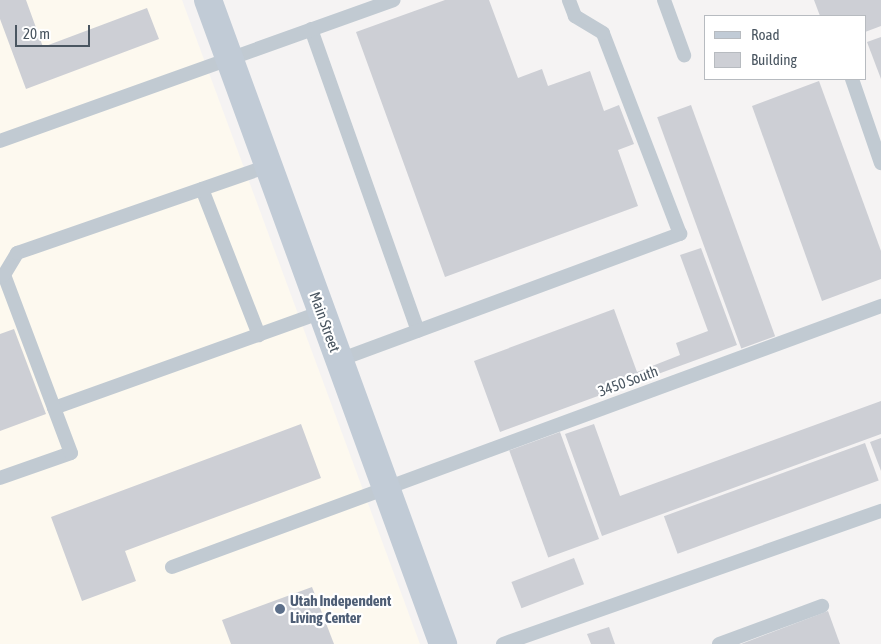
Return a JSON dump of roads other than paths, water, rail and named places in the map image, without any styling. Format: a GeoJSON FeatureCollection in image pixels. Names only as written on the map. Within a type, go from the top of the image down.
{"type":"FeatureCollection","features":[{"type":"Feature","properties":{"kind":"street","name":"Main Street"},"geometry":{"type":"LineString","coordinates":[[208,0],[443,644]]}},
{"type":"Feature","properties":{"kind":"lane"},"geometry":{"type":"LineString","coordinates":[[0,141],[393,0]]}},
{"type":"Feature","properties":{"kind":"lane"},"geometry":{"type":"LineString","coordinates":[[339,360],[680,234],[603,33],[575,16],[568,0]]}},
{"type":"Feature","properties":{"kind":"lane"},"geometry":{"type":"LineString","coordinates":[[664,0],[684,55]]}},
{"type":"Feature","properties":{"kind":"lane"},"geometry":{"type":"LineString","coordinates":[[311,29],[418,331]]}},
{"type":"Feature","properties":{"kind":"lane"},"geometry":{"type":"LineString","coordinates":[[852,80],[881,163]]}},
{"type":"Feature","properties":{"kind":"lane"},"geometry":{"type":"LineString","coordinates":[[0,478],[71,454],[4,275],[8,265],[17,253],[268,166]]}},
{"type":"Feature","properties":{"kind":"lane"},"geometry":{"type":"LineString","coordinates":[[202,189],[259,334]]}},
{"type":"Feature","properties":{"kind":"lane","name":"3450 South"},"geometry":{"type":"LineString","coordinates":[[172,567],[386,486],[881,306]]}},
{"type":"Feature","properties":{"kind":"lane"},"geometry":{"type":"LineString","coordinates":[[54,408],[322,312]]}},
{"type":"Feature","properties":{"kind":"lane"},"geometry":{"type":"LineString","coordinates":[[504,644],[881,511]]}},
{"type":"Feature","properties":{"kind":"lane"},"geometry":{"type":"LineString","coordinates":[[718,644],[822,606]]}},
{"type":"Feature","properties":{"kind":"place","name":"Utah Independent Living Center"},"geometry":{"type":"Point","coordinates":[280,609]}}]}
